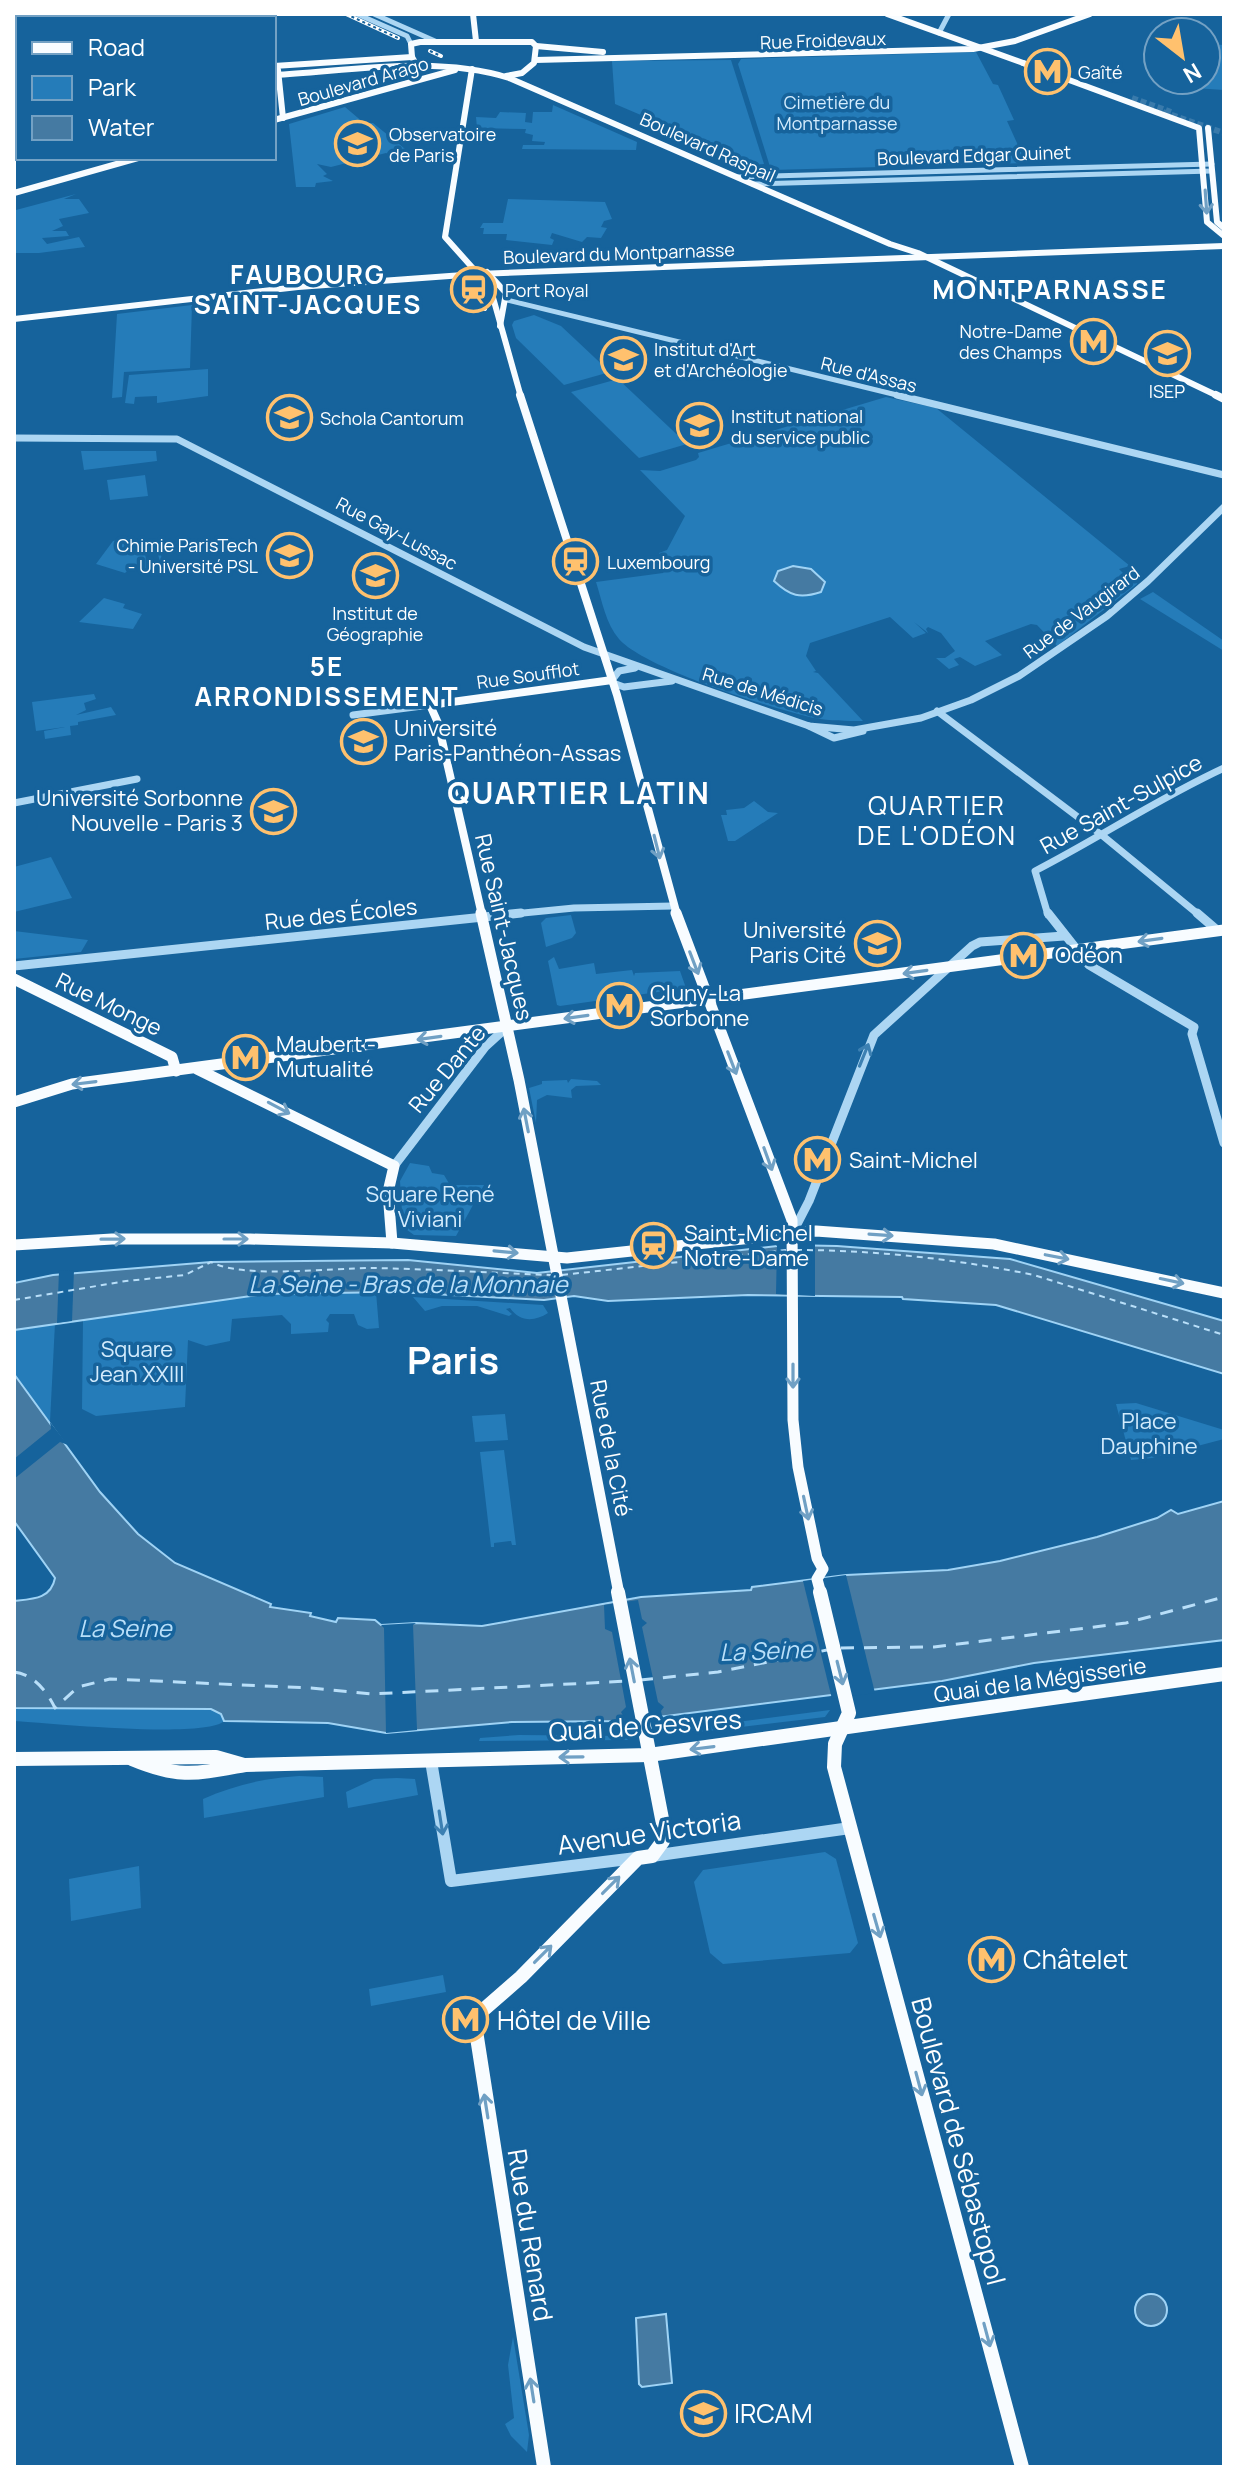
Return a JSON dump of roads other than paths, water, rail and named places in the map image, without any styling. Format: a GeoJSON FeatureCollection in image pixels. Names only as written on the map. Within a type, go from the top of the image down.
{"type":"FeatureCollection","features":[{"type":"Feature","properties":{"kind":"main road"},"geometry":{"type":"LineString","coordinates":[[473,14],[473,41]]}},
{"type":"Feature","properties":{"kind":"main road"},"geometry":{"type":"LineString","coordinates":[[887,14],[1130,99]]}},
{"type":"Feature","properties":{"kind":"main road","name":"Rue Froidevaux"},"geometry":{"type":"LineString","coordinates":[[535,60],[927,51],[981,47],[1010,42],[1090,14]]}},
{"type":"Feature","properties":{"kind":"main road","name":"Rue Froidevaux"},"geometry":{"type":"LineString","coordinates":[[411,44],[528,40],[536,46],[666,57]]}},
{"type":"Feature","properties":{"kind":"main road"},"geometry":{"type":"LineString","coordinates":[[411,44],[412,57],[417,66]]}},
{"type":"Feature","properties":{"kind":"main road"},"geometry":{"type":"LineString","coordinates":[[510,77],[526,71],[535,60],[536,46]]}},
{"type":"Feature","properties":{"kind":"main road"},"geometry":{"type":"LineString","coordinates":[[283,118],[276,66],[412,57]]}},
{"type":"Feature","properties":{"kind":"main road"},"geometry":{"type":"LineString","coordinates":[[1022,61],[1040,63],[1205,123],[1203,167],[1207,222],[1223,236]]}},
{"type":"Feature","properties":{"kind":"main road"},"geometry":{"type":"LineString","coordinates":[[276,75],[417,66],[460,69]]}},
{"type":"Feature","properties":{"kind":"main road"},"geometry":{"type":"LineString","coordinates":[[427,66],[434,71],[434,76]]}},
{"type":"Feature","properties":{"kind":"main road","name":"Boulevard Raspail"},"geometry":{"type":"LineString","coordinates":[[460,69],[510,77],[916,255],[1224,408]]}},
{"type":"Feature","properties":{"kind":"main road","name":"Boulevard Arago"},"geometry":{"type":"LineString","coordinates":[[276,120],[460,69]]}},
{"type":"Feature","properties":{"kind":"main road"},"geometry":{"type":"LineString","coordinates":[[472,69],[445,237],[464,258],[503,287],[507,300],[500,326]]}},
{"type":"Feature","properties":{"kind":"main road"},"geometry":{"type":"LineString","coordinates":[[1204,129],[1212,167],[1217,222],[1223,236]]}},
{"type":"Feature","properties":{"kind":"main road"},"geometry":{"type":"LineString","coordinates":[[14,193],[131,160]]}},
{"type":"Feature","properties":{"kind":"main road","name":"Boulevard du Montparnasse"},"geometry":{"type":"LineString","coordinates":[[916,255],[929,258],[1209,242],[1223,236]]}},
{"type":"Feature","properties":{"kind":"main road","name":"Boulevard du Montparnasse"},"geometry":{"type":"LineString","coordinates":[[483,272],[1111,248],[1223,236]]}},
{"type":"Feature","properties":{"kind":"main road","name":"Boulevard Raspail"},"geometry":{"type":"LineString","coordinates":[[894,246],[904,253],[916,255]]}},
{"type":"Feature","properties":{"kind":"main road","name":"Boulevard du Montparnasse"},"geometry":{"type":"LineString","coordinates":[[483,272],[904,253]]}},
{"type":"Feature","properties":{"kind":"main road"},"geometry":{"type":"LineString","coordinates":[[929,258],[1224,399]]}},
{"type":"Feature","properties":{"kind":"main road"},"geometry":{"type":"LineString","coordinates":[[14,319],[292,288],[483,272]]}},
{"type":"Feature","properties":{"kind":"main road"},"geometry":{"type":"LineString","coordinates":[[483,272],[613,681],[673,906],[792,1220],[793,1237]]}},
{"type":"Feature","properties":{"kind":"main road","name":"Rue Soufflot"},"geometry":{"type":"LineString","coordinates":[[430,705],[613,681]]}},
{"type":"Feature","properties":{"kind":"main road","name":"Rue Saint-Jacques"},"geometry":{"type":"LineString","coordinates":[[430,705],[438,723],[507,1027],[547,1223]]}},
{"type":"Feature","properties":{"kind":"main road"},"geometry":{"type":"LineString","coordinates":[[14,1102],[62,1086],[1221,930]]}},
{"type":"Feature","properties":{"kind":"main road","name":"Rue Monge"},"geometry":{"type":"LineString","coordinates":[[14,979],[172,1057],[176,1071]]}},
{"type":"Feature","properties":{"kind":"main road"},"geometry":{"type":"LineString","coordinates":[[197,1068],[394,1166],[389,1179],[388,1198],[392,1243]]}},
{"type":"Feature","properties":{"kind":"main road","name":"Rue de la Cité"},"geometry":{"type":"LineString","coordinates":[[547,1223],[664,1829],[663,1841],[645,1857]]}},
{"type":"Feature","properties":{"kind":"main road"},"geometry":{"type":"LineString","coordinates":[[14,1245],[158,1239],[392,1243],[554,1262],[837,1232],[994,1244],[1224,1293]]}},
{"type":"Feature","properties":{"kind":"main road","name":"Boulevard de Sébastopol"},"geometry":{"type":"LineString","coordinates":[[793,1237],[793,1420],[800,1480],[849,1713],[835,1744],[833,1760],[1022,2467]]}},
{"type":"Feature","properties":{"kind":"main road","name":"Quai de la Mégisserie"},"geometry":{"type":"LineString","coordinates":[[862,1727],[1224,1674]]}},
{"type":"Feature","properties":{"kind":"main road","name":"Quai de Gesvres"},"geometry":{"type":"LineString","coordinates":[[14,1759],[132,1759],[163,1772],[189,1775],[245,1765],[431,1761],[648,1748],[862,1727]]}},
{"type":"Feature","properties":{"kind":"main road","name":"Rue du Renard"},"geometry":{"type":"LineString","coordinates":[[544,2467],[474,2018],[645,1857]]}},
{"type":"Feature","properties":{"kind":"street"},"geometry":{"type":"LineString","coordinates":[[357,14],[407,36],[411,44]]}},
{"type":"Feature","properties":{"kind":"street"},"geometry":{"type":"LineString","coordinates":[[374,14],[435,41]]}},
{"type":"Feature","properties":{"kind":"street"},"geometry":{"type":"LineString","coordinates":[[939,33],[949,14]]}},
{"type":"Feature","properties":{"kind":"street","name":"Boulevard Edgar Quinet"},"geometry":{"type":"LineString","coordinates":[[752,184],[1203,167]]}},
{"type":"Feature","properties":{"kind":"street","name":"Boulevard Edgar Quinet"},"geometry":{"type":"LineString","coordinates":[[737,177],[1212,167]]}},
{"type":"Feature","properties":{"kind":"street","name":"Rue d'Assas"},"geometry":{"type":"LineString","coordinates":[[507,300],[1224,475]]}},
{"type":"Feature","properties":{"kind":"street","name":"Rue Gay-Lussac"},"geometry":{"type":"LineString","coordinates":[[14,438],[177,439],[584,647],[642,670]]}},
{"type":"Feature","properties":{"kind":"street","name":"Rue de Vaugirard"},"geometry":{"type":"LineString","coordinates":[[843,729],[865,729],[937,711],[1039,666],[1141,589],[1224,507]]}},
{"type":"Feature","properties":{"kind":"street"},"geometry":{"type":"LineString","coordinates":[[643,685],[648,678],[642,670],[619,671],[613,681],[624,687],[643,685],[676,680]]}},
{"type":"Feature","properties":{"kind":"street","name":"Rue de Médicis"},"geometry":{"type":"LineString","coordinates":[[642,670],[809,726],[843,729]]}},
{"type":"Feature","properties":{"kind":"street","name":"Rue Soufflot"},"geometry":{"type":"LineString","coordinates":[[353,715],[430,705]]}},
{"type":"Feature","properties":{"kind":"street"},"geometry":{"type":"LineString","coordinates":[[937,711],[1221,930]]}},
{"type":"Feature","properties":{"kind":"street"},"geometry":{"type":"LineString","coordinates":[[809,726],[823,738],[848,737],[865,729]]}},
{"type":"Feature","properties":{"kind":"street","name":"Rue Saint-Sulpice"},"geometry":{"type":"LineString","coordinates":[[1064,936],[1049,918],[1035,871],[1103,836],[1170,793],[1224,768]]}},
{"type":"Feature","properties":{"kind":"street"},"geometry":{"type":"LineString","coordinates":[[14,803],[137,779]]}},
{"type":"Feature","properties":{"kind":"street","name":"Rue des Écoles"},"geometry":{"type":"LineString","coordinates":[[14,966],[582,907],[673,906]]}},
{"type":"Feature","properties":{"kind":"street"},"geometry":{"type":"LineString","coordinates":[[793,1237],[874,1035],[965,950],[980,942],[1064,936],[1095,969],[1194,1027],[1192,1034],[1224,1143]]}},
{"type":"Feature","properties":{"kind":"street","name":"Rue Dante"},"geometry":{"type":"LineString","coordinates":[[394,1166],[485,1047],[507,1027]]}},
{"type":"Feature","properties":{"kind":"street","name":"Avenue Victoria"},"geometry":{"type":"LineString","coordinates":[[431,1761],[450,1878],[455,1882],[850,1828]]}},
{"type":"Feature","properties":{"kind":"water"},"geometry":{"type":"Polygon","coordinates":[[[793,566],[811,569],[825,582],[821,592],[796,595],[774,581],[778,571],[793,566]]]}},
{"type":"Feature","properties":{"kind":"water","name":"La Seine - Bras de la Monnaie"},"geometry":{"type":"Polygon","coordinates":[[[786,1245],[1010,1259],[1224,1321],[1224,1374],[996,1305],[902,1297],[748,1295],[608,1301],[574,1296],[544,1300],[396,1292],[265,1294],[14,1330],[14,1283],[53,1275],[211,1262],[408,1260],[537,1273],[786,1245]]]}},
{"type":"Feature","properties":{"kind":"water","name":"La Seine"},"geometry":{"type":"Polygon","coordinates":[[[14,1374],[100,1492],[138,1534],[175,1563],[271,1604],[270,1607],[311,1613],[310,1616],[336,1622],[338,1618],[375,1620],[381,1625],[482,1626],[641,1597],[751,1590],[752,1587],[846,1575],[948,1570],[1000,1561],[1097,1537],[1157,1518],[1171,1510],[1178,1514],[1224,1501],[1224,1640],[1034,1663],[942,1681],[627,1721],[512,1722],[386,1733],[328,1723],[224,1721],[221,1714],[211,1709],[14,1708],[14,1601],[45,1594],[55,1578],[14,1521],[14,1374]]]}},
{"type":"Feature","properties":{"kind":"water"},"geometry":{"type":"Polygon","coordinates":[[[1151,2294],[1162,2299],[1167,2310],[1162,2321],[1151,2326],[1140,2321],[1135,2310],[1140,2299],[1151,2294]]]}},
{"type":"Feature","properties":{"kind":"water"},"geometry":{"type":"Polygon","coordinates":[[[666,2314],[672,2383],[642,2387],[639,2384],[636,2318],[666,2314]]]}},
{"type":"Feature","properties":{"kind":"tunnel"},"geometry":{"type":"LineString","coordinates":[[1132,98],[1171,112]]}},
{"type":"Feature","properties":{"kind":"tunnel"},"geometry":{"type":"LineString","coordinates":[[1163,112],[1224,133]]}},
{"type":"Feature","properties":{"kind":"railway"},"geometry":{"type":"LineString","coordinates":[[346,14],[398,38]]}},
{"type":"Feature","properties":{"kind":"railway"},"geometry":{"type":"LineString","coordinates":[[430,51],[441,56]]}},
{"type":"Feature","properties":{"kind":"railway"},"geometry":{"type":"LineString","coordinates":[[473,290],[485,309]]}},
{"type":"Feature","properties":{"kind":"place","name":"Gaîté"},"geometry":{"type":"Point","coordinates":[1047,72]}},
{"type":"Feature","properties":{"kind":"place","name":"Observatoire de Paris"},"geometry":{"type":"Point","coordinates":[358,144]}},
{"type":"Feature","properties":{"kind":"place","name":"Port Royal"},"geometry":{"type":"Point","coordinates":[474,290]}},
{"type":"Feature","properties":{"kind":"place","name":"Notre-Dame des Champs"},"geometry":{"type":"Point","coordinates":[1093,341]}},
{"type":"Feature","properties":{"kind":"place","name":"ISEP"},"geometry":{"type":"Point","coordinates":[1167,353]}},
{"type":"Feature","properties":{"kind":"place","name":"Institut d'Art et d'Archéologie"},"geometry":{"type":"Point","coordinates":[623,359]}},
{"type":"Feature","properties":{"kind":"place","name":"Schola Cantorum"},"geometry":{"type":"Point","coordinates":[289,418]}},
{"type":"Feature","properties":{"kind":"place","name":"Institut national du service public"},"geometry":{"type":"Point","coordinates":[700,426]}},
{"type":"Feature","properties":{"kind":"place","name":"Chimie ParisTech - Université PSL"},"geometry":{"type":"Point","coordinates":[289,555]}},
{"type":"Feature","properties":{"kind":"place","name":"Luxembourg"},"geometry":{"type":"Point","coordinates":[576,562]}},
{"type":"Feature","properties":{"kind":"place","name":"Institut de Géographie"},"geometry":{"type":"Point","coordinates":[375,575]}},
{"type":"Feature","properties":{"kind":"place","name":"Université Paris-Panthéon-Assas"},"geometry":{"type":"Point","coordinates":[363,741]}},
{"type":"Feature","properties":{"kind":"place","name":"Université Sorbonne Nouvelle - Paris 3"},"geometry":{"type":"Point","coordinates":[274,811]}},
{"type":"Feature","properties":{"kind":"place","name":"Université Paris Cité"},"geometry":{"type":"Point","coordinates":[877,943]}},
{"type":"Feature","properties":{"kind":"place","name":"Odéon"},"geometry":{"type":"Point","coordinates":[1024,955]}},
{"type":"Feature","properties":{"kind":"place","name":"Cluny-La Sorbonne"},"geometry":{"type":"Point","coordinates":[619,1006]}},
{"type":"Feature","properties":{"kind":"place","name":"Maubert - Mutualité"},"geometry":{"type":"Point","coordinates":[245,1057]}},
{"type":"Feature","properties":{"kind":"place","name":"Saint-Michel"},"geometry":{"type":"Point","coordinates":[818,1160]}},
{"type":"Feature","properties":{"kind":"place","name":"Saint-Michel Notre-Dame"},"geometry":{"type":"Point","coordinates":[653,1246]}},
{"type":"Feature","properties":{"kind":"place","name":"Châtelet"},"geometry":{"type":"Point","coordinates":[992,1959]}},
{"type":"Feature","properties":{"kind":"place","name":"Hôtel de Ville"},"geometry":{"type":"Point","coordinates":[466,2020]}},
{"type":"Feature","properties":{"kind":"place","name":"IRCAM"},"geometry":{"type":"Point","coordinates":[703,2413]}},
{"type":"Feature","properties":{"kind":"district","name":"FAUBOURG SAINT-JACQUES"},"geometry":{"type":"Point","coordinates":[308,289]}},
{"type":"Feature","properties":{"kind":"district","name":"MONTPARNASSE"},"geometry":{"type":"Point","coordinates":[1050,289]}},
{"type":"Feature","properties":{"kind":"district","name":"5E ARRONDISSEMENT"},"geometry":{"type":"Point","coordinates":[327,681]}},
{"type":"Feature","properties":{"kind":"district","name":"QUARTIER LATIN"},"geometry":{"type":"Point","coordinates":[579,792]}},
{"type":"Feature","properties":{"kind":"district","name":"QUARTIER DE L'ODÉON"},"geometry":{"type":"Point","coordinates":[937,820]}},
{"type":"Feature","properties":{"kind":"district","name":"Paris"},"geometry":{"type":"Point","coordinates":[453,1359]}},
{"type":"Feature","properties":{"kind":"park label","name":"Cimetière du Montparnasse"},"geometry":{"type":"Point","coordinates":[837,112]}},
{"type":"Feature","properties":{"kind":"park label","name":"Square René Viviani"},"geometry":{"type":"Point","coordinates":[430,1206]}},
{"type":"Feature","properties":{"kind":"park label","name":"Square Jean XXIII"},"geometry":{"type":"Point","coordinates":[137,1362]}},
{"type":"Feature","properties":{"kind":"park label","name":"Place Dauphine"},"geometry":{"type":"Point","coordinates":[1149,1434]}}]}
